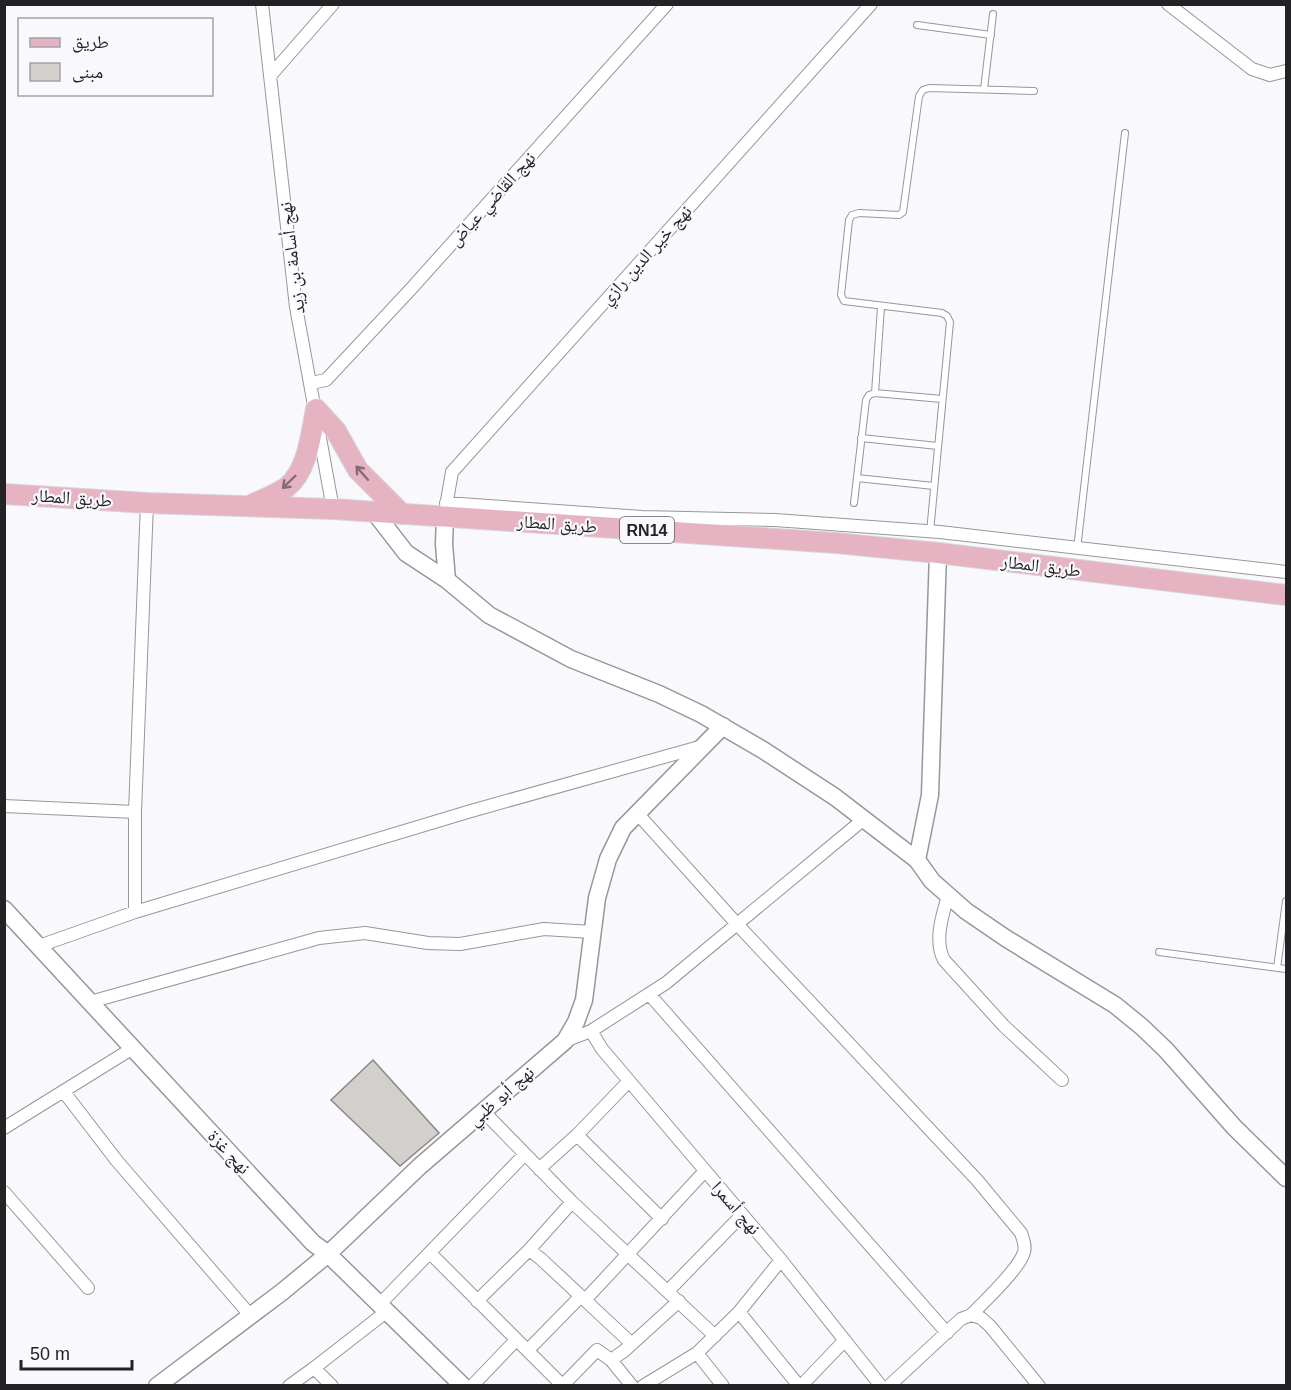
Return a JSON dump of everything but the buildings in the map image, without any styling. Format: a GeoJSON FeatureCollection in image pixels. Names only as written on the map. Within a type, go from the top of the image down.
{"type":"FeatureCollection","features":[{"type":"Feature","properties":{"kind":"main road"},"geometry":{"type":"LineString","coordinates":[[249,506],[286,487],[296,477],[307,451],[316,409]]}},
{"type":"Feature","properties":{"kind":"main road"},"geometry":{"type":"LineString","coordinates":[[316,409],[336,431],[358,470],[402,514]]}},
{"type":"Feature","properties":{"kind":"main road","name":"طريق المطار"},"geometry":{"type":"LineString","coordinates":[[4,494],[147,503],[333,509],[402,514],[445,510],[938,553],[1287,595]]}},
{"type":"Feature","properties":{"kind":"street","name":"نهج أسامة بن زيد"},"geometry":{"type":"LineString","coordinates":[[262,4],[296,307],[333,509]]}},
{"type":"Feature","properties":{"kind":"street"},"geometry":{"type":"LineString","coordinates":[[270,76],[333,4]]}},
{"type":"Feature","properties":{"kind":"street","name":"نهج القاضي عياض"},"geometry":{"type":"LineString","coordinates":[[311,383],[326,380],[667,4]]}},
{"type":"Feature","properties":{"kind":"street","name":"نهج خير الدين رازي"},"geometry":{"type":"LineString","coordinates":[[445,510],[452,472],[871,4]]}},
{"type":"Feature","properties":{"kind":"street"},"geometry":{"type":"LineString","coordinates":[[1168,4],[1252,69],[1270,75],[1287,71]]}},
{"type":"Feature","properties":{"kind":"street"},"geometry":{"type":"LineString","coordinates":[[135,912],[135,812],[147,503]]}},
{"type":"Feature","properties":{"kind":"street"},"geometry":{"type":"LineString","coordinates":[[447,580],[444,544],[445,510],[775,520],[935,532],[1287,572]]}},
{"type":"Feature","properties":{"kind":"street"},"geometry":{"type":"LineString","coordinates":[[375,513],[406,553],[447,580],[489,615],[571,659],[659,693],[723,726],[794,769],[864,819],[917,860],[932,881],[948,896],[1007,939],[1115,1005],[1142,1027],[1166,1050],[1234,1127],[1287,1178]]}},
{"type":"Feature","properties":{"kind":"street"},"geometry":{"type":"LineString","coordinates":[[917,860],[930,784],[938,553],[935,532]]}},
{"type":"Feature","properties":{"kind":"street","name":"نهج أبو ظبي"},"geometry":{"type":"LineString","coordinates":[[167,1383],[327,1254],[420,1166],[565,1041],[576,1022],[584,1000],[597,898],[608,859],[623,828],[723,726]]}},
{"type":"Feature","properties":{"kind":"street"},"geometry":{"type":"LineString","coordinates":[[39,946],[135,912],[471,812],[705,746]]}},
{"type":"Feature","properties":{"kind":"street"},"geometry":{"type":"LineString","coordinates":[[4,806],[135,812]]}},
{"type":"Feature","properties":{"kind":"street"},"geometry":{"type":"LineString","coordinates":[[637,813],[736,924],[977,1180],[1021,1233],[1024,1252],[1017,1265],[971,1315],[961,1319],[889,1386]]}},
{"type":"Feature","properties":{"kind":"street"},"geometry":{"type":"LineString","coordinates":[[565,1041],[591,1031],[650,994],[864,819]]}},
{"type":"Feature","properties":{"kind":"street"},"geometry":{"type":"LineString","coordinates":[[948,896],[939,940],[939,951],[944,960],[1004,1026],[1062,1080]]}},
{"type":"Feature","properties":{"kind":"street","name":"نهج غزة"},"geometry":{"type":"LineString","coordinates":[[4,909],[314,1243],[463,1386]]}},
{"type":"Feature","properties":{"kind":"street"},"geometry":{"type":"LineString","coordinates":[[90,1002],[319,938],[345,934],[365,933],[428,943],[460,944],[544,929],[592,932]]}},
{"type":"Feature","properties":{"kind":"street"},"geometry":{"type":"LineString","coordinates":[[650,994],[947,1333]]}},
{"type":"Feature","properties":{"kind":"street","name":"نهج أسمرا"},"geometry":{"type":"LineString","coordinates":[[591,1031],[602,1049],[781,1260],[881,1386]]}},
{"type":"Feature","properties":{"kind":"street"},"geometry":{"type":"LineString","coordinates":[[4,1112],[9,1125],[133,1048]]}},
{"type":"Feature","properties":{"kind":"street"},"geometry":{"type":"LineString","coordinates":[[539,1169],[577,1135],[629,1081]]}},
{"type":"Feature","properties":{"kind":"street"},"geometry":{"type":"LineString","coordinates":[[63,1092],[117,1161],[250,1315]]}},
{"type":"Feature","properties":{"kind":"street"},"geometry":{"type":"LineString","coordinates":[[484,1112],[572,1202],[715,1336]]}},
{"type":"Feature","properties":{"kind":"street"},"geometry":{"type":"LineString","coordinates":[[577,1135],[662,1219]]}},
{"type":"Feature","properties":{"kind":"street"},"geometry":{"type":"LineString","coordinates":[[289,1386],[314,1368],[382,1309],[430,1253],[525,1154]]}},
{"type":"Feature","properties":{"kind":"street"},"geometry":{"type":"LineString","coordinates":[[528,1350],[628,1255],[705,1171]]}},
{"type":"Feature","properties":{"kind":"street"},"geometry":{"type":"LineString","coordinates":[[4,1192],[88,1288]]}},
{"type":"Feature","properties":{"kind":"street"},"geometry":{"type":"LineString","coordinates":[[477,1301],[529,1250],[572,1202]]}},
{"type":"Feature","properties":{"kind":"street"},"geometry":{"type":"LineString","coordinates":[[668,1291],[742,1215]]}},
{"type":"Feature","properties":{"kind":"street"},"geometry":{"type":"LineString","coordinates":[[529,1250],[541,1258],[632,1344]]}},
{"type":"Feature","properties":{"kind":"street"},"geometry":{"type":"LineString","coordinates":[[430,1253],[562,1385],[597,1350],[611,1360],[632,1386]]}},
{"type":"Feature","properties":{"kind":"street"},"geometry":{"type":"LineString","coordinates":[[643,1386],[697,1353],[739,1312],[781,1260]]}},
{"type":"Feature","properties":{"kind":"street"},"geometry":{"type":"LineString","coordinates":[[611,1360],[632,1344],[678,1301]]}},
{"type":"Feature","properties":{"kind":"street"},"geometry":{"type":"LineString","coordinates":[[739,1312],[800,1386],[845,1340]]}},
{"type":"Feature","properties":{"kind":"street"},"geometry":{"type":"LineString","coordinates":[[971,1315],[981,1318],[990,1326],[1039,1386]]}},
{"type":"Feature","properties":{"kind":"street"},"geometry":{"type":"LineString","coordinates":[[472,1386],[516,1340]]}},
{"type":"Feature","properties":{"kind":"street"},"geometry":{"type":"LineString","coordinates":[[697,1353],[723,1386]]}},
{"type":"Feature","properties":{"kind":"street"},"geometry":{"type":"LineString","coordinates":[[314,1368],[332,1386]]}},
{"type":"Feature","properties":{"kind":"lane"},"geometry":{"type":"LineString","coordinates":[[984,89],[993,14]]}},
{"type":"Feature","properties":{"kind":"lane"},"geometry":{"type":"LineString","coordinates":[[917,25],[991,35]]}},
{"type":"Feature","properties":{"kind":"lane"},"geometry":{"type":"LineString","coordinates":[[935,532],[934,486],[950,322],[947,316],[942,314],[844,301],[841,296],[849,220],[852,215],[859,213],[899,214],[903,212],[919,96],[922,90],[929,88],[1034,91]]}},
{"type":"Feature","properties":{"kind":"lane"},"geometry":{"type":"LineString","coordinates":[[1077,549],[1125,133]]}},
{"type":"Feature","properties":{"kind":"lane"},"geometry":{"type":"LineString","coordinates":[[875,393],[881,307]]}},
{"type":"Feature","properties":{"kind":"lane"},"geometry":{"type":"LineString","coordinates":[[854,504],[868,395],[875,393],[942,399]]}},
{"type":"Feature","properties":{"kind":"lane"},"geometry":{"type":"LineString","coordinates":[[861,438],[938,446]]}},
{"type":"Feature","properties":{"kind":"lane"},"geometry":{"type":"LineString","coordinates":[[857,478],[934,486]]}},
{"type":"Feature","properties":{"kind":"lane"},"geometry":{"type":"LineString","coordinates":[[1277,968],[1287,901]]}},
{"type":"Feature","properties":{"kind":"lane"},"geometry":{"type":"LineString","coordinates":[[1159,952],[1287,969]]}}]}
